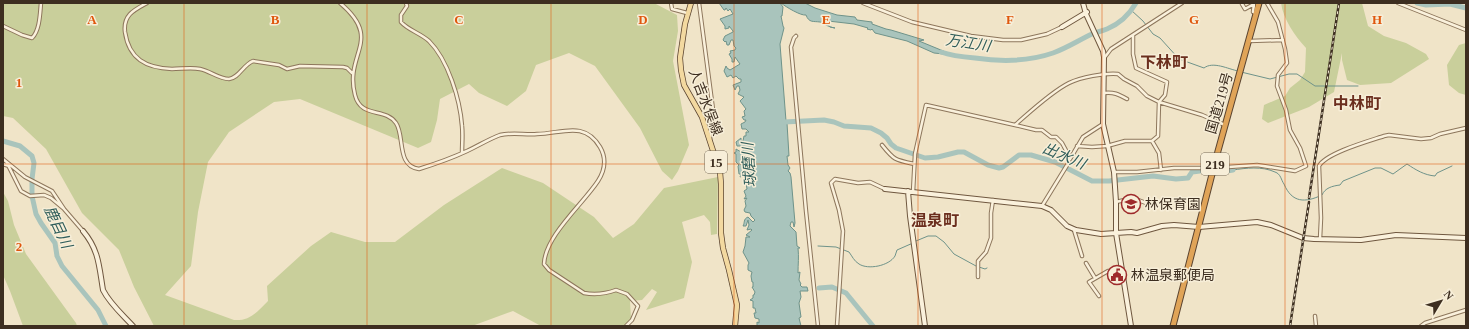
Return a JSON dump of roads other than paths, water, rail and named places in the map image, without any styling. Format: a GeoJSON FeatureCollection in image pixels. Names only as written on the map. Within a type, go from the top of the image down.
{"type":"FeatureCollection","features":[{"type":"Feature","properties":{"kind":"highway","name":"国道219号"},"geometry":{"type":"LineString","coordinates":[[1173,326],[1225,125],[1259,3]]}},
{"type":"Feature","properties":{"kind":"main road","name":"人吉水俣線"},"geometry":{"type":"LineString","coordinates":[[690,3],[680,58],[681,70],[684,85],[702,117],[720,172],[721,233],[723,248],[730,270],[737,305],[735,326]]}},
{"type":"Feature","properties":{"kind":"street"},"geometry":{"type":"LineString","coordinates":[[3,26],[32,38],[37,30],[41,3]]}},
{"type":"Feature","properties":{"kind":"street"},"geometry":{"type":"LineString","coordinates":[[147,3],[129,15],[124,26],[132,53],[136,58],[153,66],[171,69],[198,69],[228,79],[233,78],[249,63],[253,62],[278,65],[287,69],[300,66],[343,67],[347,68],[353,74]]}},
{"type":"Feature","properties":{"kind":"street"},"geometry":{"type":"LineString","coordinates":[[340,3],[358,22],[362,31],[362,40],[353,74],[355,96],[359,105],[364,109],[388,116],[393,119],[400,134],[403,156],[415,168],[429,166],[502,135],[540,134],[559,130],[573,130],[592,136],[604,154],[605,166],[591,190],[557,233],[548,248],[544,264],[549,270],[584,292],[590,294],[607,293],[616,290],[627,294],[638,306],[632,320],[626,326]]}},
{"type":"Feature","properties":{"kind":"street"},"geometry":{"type":"LineString","coordinates":[[406,3],[406,8],[401,15],[400,22],[430,41],[450,74],[459,107],[462,125],[462,153]]}},
{"type":"Feature","properties":{"kind":"street"},"geometry":{"type":"LineString","coordinates":[[671,3],[672,9],[687,13]]}},
{"type":"Feature","properties":{"kind":"street"},"geometry":{"type":"LineString","coordinates":[[698,3],[715,125],[711,128],[711,138],[709,140]]}},
{"type":"Feature","properties":{"kind":"street"},"geometry":{"type":"LineString","coordinates":[[863,3],[912,22],[971,36],[998,39],[1021,40],[1047,34],[1086,15]]}},
{"type":"Feature","properties":{"kind":"street"},"geometry":{"type":"LineString","coordinates":[[1084,3],[1086,15],[1103,51],[1104,57],[1105,74],[1103,124],[1114,172],[1116,233],[1131,326]]}},
{"type":"Feature","properties":{"kind":"street"},"geometry":{"type":"LineString","coordinates":[[1104,57],[1111,49],[1182,3]]}},
{"type":"Feature","properties":{"kind":"street"},"geometry":{"type":"LineString","coordinates":[[1114,172],[1257,165],[1295,171],[1306,166],[1300,148],[1290,130],[1286,110],[1277,86],[1278,75],[1287,63],[1278,22],[1267,3]]}},
{"type":"Feature","properties":{"kind":"street"},"geometry":{"type":"LineString","coordinates":[[1398,3],[1466,30]]}},
{"type":"Feature","properties":{"kind":"street"},"geometry":{"type":"LineString","coordinates":[[1242,4],[1245,9],[1254,4],[1253,12],[1256,13]]}},
{"type":"Feature","properties":{"kind":"street"},"geometry":{"type":"LineString","coordinates":[[1077,146],[1107,146],[1125,141],[1152,141],[1158,136],[1159,102],[1165,95],[1167,82],[1136,68],[1133,54],[1133,35]]}},
{"type":"Feature","properties":{"kind":"street"},"geometry":{"type":"LineString","coordinates":[[796,36],[791,47],[818,326]]}},
{"type":"Feature","properties":{"kind":"street"},"geometry":{"type":"LineString","coordinates":[[1249,41],[1283,40]]}},
{"type":"Feature","properties":{"kind":"street"},"geometry":{"type":"LineString","coordinates":[[1015,125],[1066,85],[1076,80],[1105,74],[1118,74],[1124,80],[1137,86],[1147,96],[1159,102],[1202,115],[1225,125]]}},
{"type":"Feature","properties":{"kind":"street"},"geometry":{"type":"LineString","coordinates":[[1104,93],[1118,93],[1127,99]]}},
{"type":"Feature","properties":{"kind":"street"},"geometry":{"type":"LineString","coordinates":[[913,192],[915,154],[926,105],[1036,130],[1042,130],[1051,137],[1056,137],[1062,142],[1069,156],[1069,162]]}},
{"type":"Feature","properties":{"kind":"street"},"geometry":{"type":"LineString","coordinates":[[1042,206],[1083,137],[1103,124]]}},
{"type":"Feature","properties":{"kind":"street"},"geometry":{"type":"LineString","coordinates":[[1320,239],[1321,218],[1319,166],[1321,162],[1342,150],[1389,135],[1426,139],[1466,128]]}},
{"type":"Feature","properties":{"kind":"street"},"geometry":{"type":"LineString","coordinates":[[1152,141],[1159,153],[1161,170]]}},
{"type":"Feature","properties":{"kind":"street"},"geometry":{"type":"LineString","coordinates":[[882,145],[890,155],[898,161],[914,164]]}},
{"type":"Feature","properties":{"kind":"street"},"geometry":{"type":"LineString","coordinates":[[4,159],[19,189],[23,193],[30,196],[44,195],[51,198],[64,210],[92,242],[95,249],[103,290],[113,306],[133,326]]}},
{"type":"Feature","properties":{"kind":"street"},"geometry":{"type":"LineString","coordinates":[[4,159],[25,177],[52,191],[64,210]]}},
{"type":"Feature","properties":{"kind":"street"},"geometry":{"type":"LineString","coordinates":[[3,164],[9,167]]}},
{"type":"Feature","properties":{"kind":"street"},"geometry":{"type":"LineString","coordinates":[[837,326],[843,231],[839,210],[831,183],[835,179],[858,183],[870,182],[885,189],[1042,206],[1051,210],[1067,226],[1074,229],[1101,234],[1137,233],[1162,226],[1174,225],[1199,227],[1261,223],[1271,225],[1303,238],[1361,240],[1396,235],[1466,238]]}},
{"type":"Feature","properties":{"kind":"street"},"geometry":{"type":"LineString","coordinates":[[908,191],[925,326]]}},
{"type":"Feature","properties":{"kind":"street"},"geometry":{"type":"LineString","coordinates":[[1116,202],[1133,198],[1146,203]]}},
{"type":"Feature","properties":{"kind":"street"},"geometry":{"type":"LineString","coordinates":[[978,277],[978,261],[986,252],[991,238],[991,214],[993,200]]}},
{"type":"Feature","properties":{"kind":"street"},"geometry":{"type":"LineString","coordinates":[[1074,229],[1082,256]]}},
{"type":"Feature","properties":{"kind":"street"},"geometry":{"type":"LineString","coordinates":[[1086,263],[1095,278]]}},
{"type":"Feature","properties":{"kind":"street"},"geometry":{"type":"LineString","coordinates":[[1099,296],[1089,282],[1108,271],[1122,270]]}},
{"type":"Feature","properties":{"kind":"street"},"geometry":{"type":"LineString","coordinates":[[1421,326],[1425,323],[1466,310]]}},
{"type":"Feature","properties":{"kind":"street"},"geometry":{"type":"LineString","coordinates":[[1315,316],[1316,326]]}},
{"type":"Feature","properties":{"kind":"water","name":"球磨川"},"geometry":{"type":"Polygon","coordinates":[[[719,3],[780,3],[783,7],[781,16],[784,28],[780,44],[786,121],[789,121],[789,123],[787,123],[789,156],[787,156],[788,165],[790,168],[788,171],[791,177],[795,223],[794,227],[793,222],[791,222],[790,226],[796,232],[797,246],[800,248],[798,248],[798,273],[800,272],[800,285],[802,287],[807,287],[808,291],[800,291],[801,297],[799,303],[801,317],[799,318],[801,326],[757,326],[759,319],[755,318],[755,308],[753,308],[753,301],[750,300],[753,298],[755,292],[752,287],[752,272],[748,270],[749,263],[743,252],[746,237],[750,237],[746,235],[752,230],[747,230],[749,225],[748,220],[746,226],[743,226],[746,218],[748,217],[753,222],[755,220],[750,213],[745,212],[744,210],[746,206],[745,201],[747,198],[744,199],[746,196],[744,191],[747,189],[747,180],[745,179],[745,175],[740,177],[741,174],[739,174],[739,165],[736,162],[736,154],[734,153],[736,152],[736,149],[741,152],[745,149],[737,146],[736,142],[741,138],[741,141],[743,141],[744,136],[746,136],[746,132],[749,132],[746,129],[742,129],[741,124],[746,120],[742,117],[745,116],[744,111],[746,109],[740,101],[744,97],[738,94],[740,90],[739,86],[737,86],[735,90],[733,85],[741,82],[741,79],[736,76],[733,78],[731,75],[727,77],[724,71],[726,66],[730,70],[740,64],[735,57],[734,62],[732,62],[729,54],[731,53],[730,51],[735,50],[736,48],[733,40],[731,40],[729,45],[727,45],[726,41],[725,42],[723,40],[725,36],[733,31],[729,26],[729,28],[725,29],[725,26],[720,19],[733,14],[730,9],[728,11],[726,8],[724,10],[719,3]]]}},
{"type":"Feature","properties":{"kind":"water","name":"万江川"},"geometry":{"type":"Polygon","coordinates":[[[781,3],[805,3],[837,15],[855,17],[857,20],[872,22],[872,24],[886,29],[924,40],[919,41],[953,55],[934,53],[907,41],[875,33],[872,29],[867,29],[868,28],[854,24],[826,22],[830,27],[820,22],[810,20],[806,15],[797,13],[781,3]]]}},
{"type":"Feature","properties":{"kind":"waterway","name":"万江川"},"geometry":{"type":"LineString","coordinates":[[941,52],[958,56],[995,60],[1024,60],[1043,56],[1058,51],[1092,34],[1116,25],[1136,3]]}},
{"type":"Feature","properties":{"kind":"waterway","name":"万江川"},"geometry":{"type":"LineString","coordinates":[[1417,3],[1426,5],[1450,4],[1466,8]]}},
{"type":"Feature","properties":{"kind":"waterway"},"geometry":{"type":"LineString","coordinates":[[1131,10],[1179,59],[1204,68],[1216,65],[1238,71]]}},
{"type":"Feature","properties":{"kind":"waterway"},"geometry":{"type":"LineString","coordinates":[[1241,72],[1270,79],[1289,74],[1297,74],[1315,86],[1358,86]]}},
{"type":"Feature","properties":{"kind":"waterway","name":"出水川"},"geometry":{"type":"LineString","coordinates":[[784,122],[824,120],[844,126],[871,128],[881,133],[896,148],[925,158],[964,152],[988,165],[999,168],[1003,167],[1019,155],[1031,155],[1055,162],[1092,181],[1109,181],[1153,176],[1176,179],[1188,178],[1192,172],[1208,170],[1215,173],[1233,170]]}},
{"type":"Feature","properties":{"kind":"waterway","name":"鹿目川"},"geometry":{"type":"LineString","coordinates":[[3,141],[20,146],[32,156],[34,163],[32,196],[36,214],[55,243],[57,256],[62,266],[98,310],[106,326]]}},
{"type":"Feature","properties":{"kind":"waterway"},"geometry":{"type":"LineString","coordinates":[[1233,170],[1259,168],[1275,172],[1280,176],[1291,195],[1300,200],[1305,200],[1316,198],[1322,195],[1329,188],[1340,185],[1343,181],[1375,168],[1381,168],[1393,174],[1407,164],[1417,170],[1435,176],[1437,173],[1452,166]]}},
{"type":"Feature","properties":{"kind":"waterway"},"geometry":{"type":"LineString","coordinates":[[916,241],[928,236],[936,236],[944,242],[954,254],[976,266]]}},
{"type":"Feature","properties":{"kind":"waterway"},"geometry":{"type":"LineString","coordinates":[[818,246],[836,247],[849,252],[854,260],[859,264],[873,267],[883,265],[895,256],[897,250],[913,243]]}},
{"type":"Feature","properties":{"kind":"waterway"},"geometry":{"type":"LineString","coordinates":[[979,267],[985,269],[987,268]]}},
{"type":"Feature","properties":{"kind":"waterway"},"geometry":{"type":"LineString","coordinates":[[819,288],[832,287],[846,293],[873,326]]}},
{"type":"Feature","properties":{"kind":"railway"},"geometry":{"type":"LineString","coordinates":[[1309,198],[1339,3]]}},
{"type":"Feature","properties":{"kind":"railway"},"geometry":{"type":"LineString","coordinates":[[1290,326],[1309,202]]}},
{"type":"Feature","properties":{"kind":"place","name":"林保育園"},"geometry":{"type":"Point","coordinates":[1131,204]}},
{"type":"Feature","properties":{"kind":"place","name":"林温泉郵便局"},"geometry":{"type":"Point","coordinates":[1117,275]}},
{"type":"Feature","properties":{"kind":"district","name":"下林町"},"geometry":{"type":"Point","coordinates":[1164,62]}},
{"type":"Feature","properties":{"kind":"district","name":"中林町"},"geometry":{"type":"Point","coordinates":[1357,103]}},
{"type":"Feature","properties":{"kind":"district","name":"温泉町"},"geometry":{"type":"Point","coordinates":[935,220]}}]}
